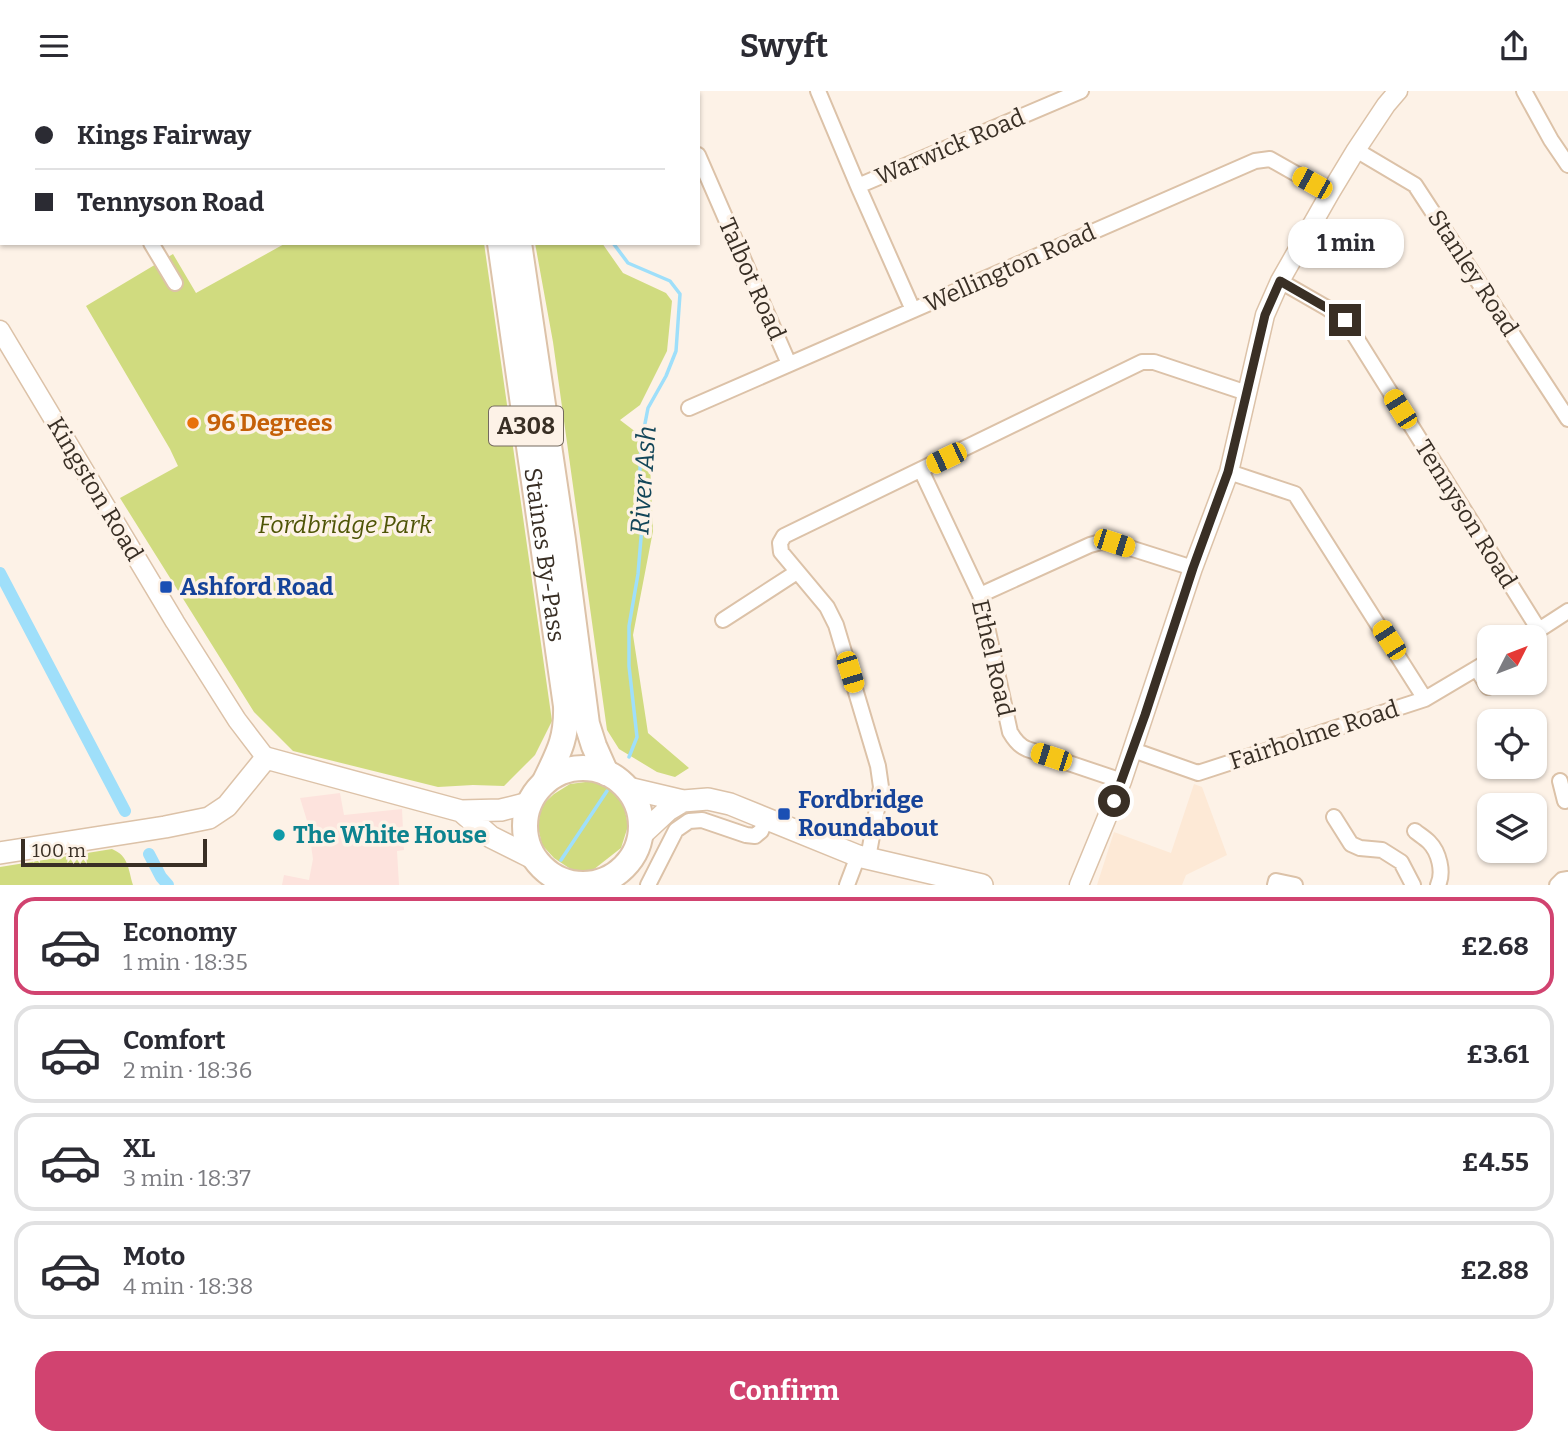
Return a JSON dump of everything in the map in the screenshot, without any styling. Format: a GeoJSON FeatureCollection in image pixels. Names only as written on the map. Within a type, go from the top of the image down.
{"type":"FeatureCollection","features":[{"type":"Feature","properties":{"kind":"highway","name":"Staines By-Pass"},"geometry":{"type":"LineString","coordinates":[[500,245],[566,706],[567,721],[559,755],[545,781]]}},
{"type":"Feature","properties":{"kind":"highway","name":"Staines By-Pass"},"geometry":{"type":"LineString","coordinates":[[519,245],[563,540],[583,701],[594,746],[606,773]]}},
{"type":"Feature","properties":{"kind":"highway"},"geometry":{"type":"LineString","coordinates":[[582,767],[606,773],[628,788],[638,806],[641,835],[637,849],[620,878],[574,884],[549,873],[535,859],[526,837],[524,822],[529,803],[545,781],[561,771],[582,767]]}},
{"type":"Feature","properties":{"kind":"main road"},"geometry":{"type":"LineString","coordinates":[[0,853],[209,818],[227,806],[266,758],[461,811],[500,810],[529,803]]}},
{"type":"Feature","properties":{"kind":"main road"},"geometry":{"type":"LineString","coordinates":[[628,788],[683,801],[708,799],[730,804],[863,857],[982,885]]}},
{"type":"Feature","properties":{"kind":"main road"},"geometry":{"type":"LineString","coordinates":[[641,835],[668,810],[683,801]]}},
{"type":"Feature","properties":{"kind":"main road"},"geometry":{"type":"LineString","coordinates":[[461,811],[491,837],[535,859]]}},
{"type":"Feature","properties":{"kind":"street"},"geometry":{"type":"LineString","coordinates":[[818,91],[913,310]]}},
{"type":"Feature","properties":{"kind":"street","name":"Warwick Road"},"geometry":{"type":"LineString","coordinates":[[858,186],[1081,91]]}},
{"type":"Feature","properties":{"kind":"street"},"geometry":{"type":"LineString","coordinates":[[1079,885],[1122,781],[1228,472],[1265,315],[1280,281],[1330,193],[1386,105],[1398,91]]}},
{"type":"Feature","properties":{"kind":"street"},"geometry":{"type":"LineString","coordinates":[[1524,91],[1568,165]]}},
{"type":"Feature","properties":{"kind":"street","name":"Stanley Road"},"geometry":{"type":"LineString","coordinates":[[1356,150],[1415,185],[1568,419]]}},
{"type":"Feature","properties":{"kind":"street","name":"Wellington Road"},"geometry":{"type":"LineString","coordinates":[[689,408],[1255,161],[1269,159],[1330,193]]}},
{"type":"Feature","properties":{"kind":"street","name":"Talbot Road"},"geometry":{"type":"LineString","coordinates":[[700,160],[789,364]]}},
{"type":"Feature","properties":{"kind":"street"},"geometry":{"type":"LineString","coordinates":[[152,245],[176,283]]}},
{"type":"Feature","properties":{"kind":"street","name":"Tennyson Road"},"geometry":{"type":"LineString","coordinates":[[1280,281],[1345,320],[1526,625]]}},
{"type":"Feature","properties":{"kind":"street","name":"Kingston Road"},"geometry":{"type":"LineString","coordinates":[[0,330],[175,622],[237,720],[266,758]]}},
{"type":"Feature","properties":{"kind":"street"},"geometry":{"type":"LineString","coordinates":[[847,885],[863,857],[881,787],[878,766],[836,625],[827,607],[781,552],[780,543],[784,536],[1142,362],[1154,362],[1247,393]]}},
{"type":"Feature","properties":{"kind":"street","name":"Ethel Road"},"geometry":{"type":"LineString","coordinates":[[921,470],[980,595],[1013,739],[1022,748],[1122,781]]}},
{"type":"Feature","properties":{"kind":"street"},"geometry":{"type":"LineString","coordinates":[[1228,472],[1295,494],[1425,699]]}},
{"type":"Feature","properties":{"kind":"street"},"geometry":{"type":"LineString","coordinates":[[980,595],[1101,542],[1114,543],[1193,568]]}},
{"type":"Feature","properties":{"kind":"street"},"geometry":{"type":"LineString","coordinates":[[723,620],[797,572]]}},
{"type":"Feature","properties":{"kind":"street"},"geometry":{"type":"LineString","coordinates":[[1547,626],[1568,611]]}},
{"type":"Feature","properties":{"kind":"street","name":"Fairholme Road"},"geometry":{"type":"LineString","coordinates":[[1133,750],[1198,773],[1425,699],[1477,669]]}},
{"type":"Feature","properties":{"kind":"street"},"geometry":{"type":"LineString","coordinates":[[1560,781],[1562,802]]}},
{"type":"Feature","properties":{"kind":"street"},"geometry":{"type":"LineString","coordinates":[[1334,817],[1351,844],[1360,848],[1382,850],[1401,862],[1413,885]]}},
{"type":"Feature","properties":{"kind":"street"},"geometry":{"type":"LineString","coordinates":[[648,885],[676,830],[689,821],[702,820],[755,836],[761,831],[766,820]]}},
{"type":"Feature","properties":{"kind":"street"},"geometry":{"type":"LineString","coordinates":[[1415,831],[1431,843],[1440,863],[1438,885]]}},
{"type":"Feature","properties":{"kind":"street"},"geometry":{"type":"LineString","coordinates":[[1557,885],[1568,879]]}},
{"type":"Feature","properties":{"kind":"street"},"geometry":{"type":"LineString","coordinates":[[1272,881],[1295,885]]}},
{"type":"Feature","properties":{"kind":"shaded area"},"geometry":{"type":"Polygon","coordinates":[[[1194,784],[1202,787],[1227,855],[1186,875],[1182,885],[1097,885],[1114,832],[1171,853],[1194,784]]]}},
{"type":"Feature","properties":{"kind":"shaded area"},"geometry":{"type":"Polygon","coordinates":[[[340,793],[344,815],[402,809],[404,850],[397,851],[399,885],[282,885],[284,875],[309,880],[313,859],[308,824],[300,798],[340,793]]]}},
{"type":"Feature","properties":{"kind":"green space","name":"Fordbridge Park"},"geometry":{"type":"Polygon","coordinates":[[[282,245],[484,245],[552,721],[535,755],[504,786],[438,787],[293,751],[254,712],[120,498],[178,466],[86,306],[173,254],[196,293],[282,245]]]}},
{"type":"Feature","properties":{"kind":"green space"},"geometry":{"type":"Polygon","coordinates":[[[535,245],[603,245],[623,273],[666,293],[672,301],[667,351],[640,405],[620,420],[649,442],[653,531],[633,635],[648,733],[689,768],[675,777],[657,772],[619,749],[607,730],[553,342],[535,245]]]}},
{"type":"Feature","properties":{"kind":"green space"},"geometry":{"type":"Polygon","coordinates":[[[601,780],[624,805],[628,826],[621,848],[593,870],[578,874],[554,858],[542,845],[538,827],[541,806],[570,784],[601,780]]]}},
{"type":"Feature","properties":{"kind":"green space"},"geometry":{"type":"Polygon","coordinates":[[[112,849],[125,859],[133,885],[0,885],[0,867],[112,849]]]}},
{"type":"Feature","properties":{"kind":"waterway","name":"River Ash"},"geometry":{"type":"LineString","coordinates":[[614,245],[628,263],[670,281],[680,294],[676,351],[648,408],[641,444],[639,493],[642,526],[638,574],[629,626],[629,666],[637,737],[629,757]]}},
{"type":"Feature","properties":{"kind":"waterway"},"geometry":{"type":"LineString","coordinates":[[0,573],[125,811]]}},
{"type":"Feature","properties":{"kind":"waterway","name":"River Ash"},"geometry":{"type":"LineString","coordinates":[[561,860],[607,791]]}},
{"type":"Feature","properties":{"kind":"waterway"},"geometry":{"type":"LineString","coordinates":[[149,854],[168,885]]}},
{"type":"Feature","properties":{"kind":"place","name":"96 Degrees"},"geometry":{"type":"Point","coordinates":[193,423]}},
{"type":"Feature","properties":{"kind":"place","name":"Ashford Road"},"geometry":{"type":"Point","coordinates":[166,587]}},
{"type":"Feature","properties":{"kind":"place","name":"Fordbridge Roundabout"},"geometry":{"type":"Point","coordinates":[784,814]}},
{"type":"Feature","properties":{"kind":"place","name":"The White House"},"geometry":{"type":"Point","coordinates":[279,835]}},
{"type":"Feature","properties":{"kind":"route"},"geometry":{"type":"LineString","coordinates":[[1114,801],[1228,472],[1265,315],[1280,281],[1345,320]]}}]}
